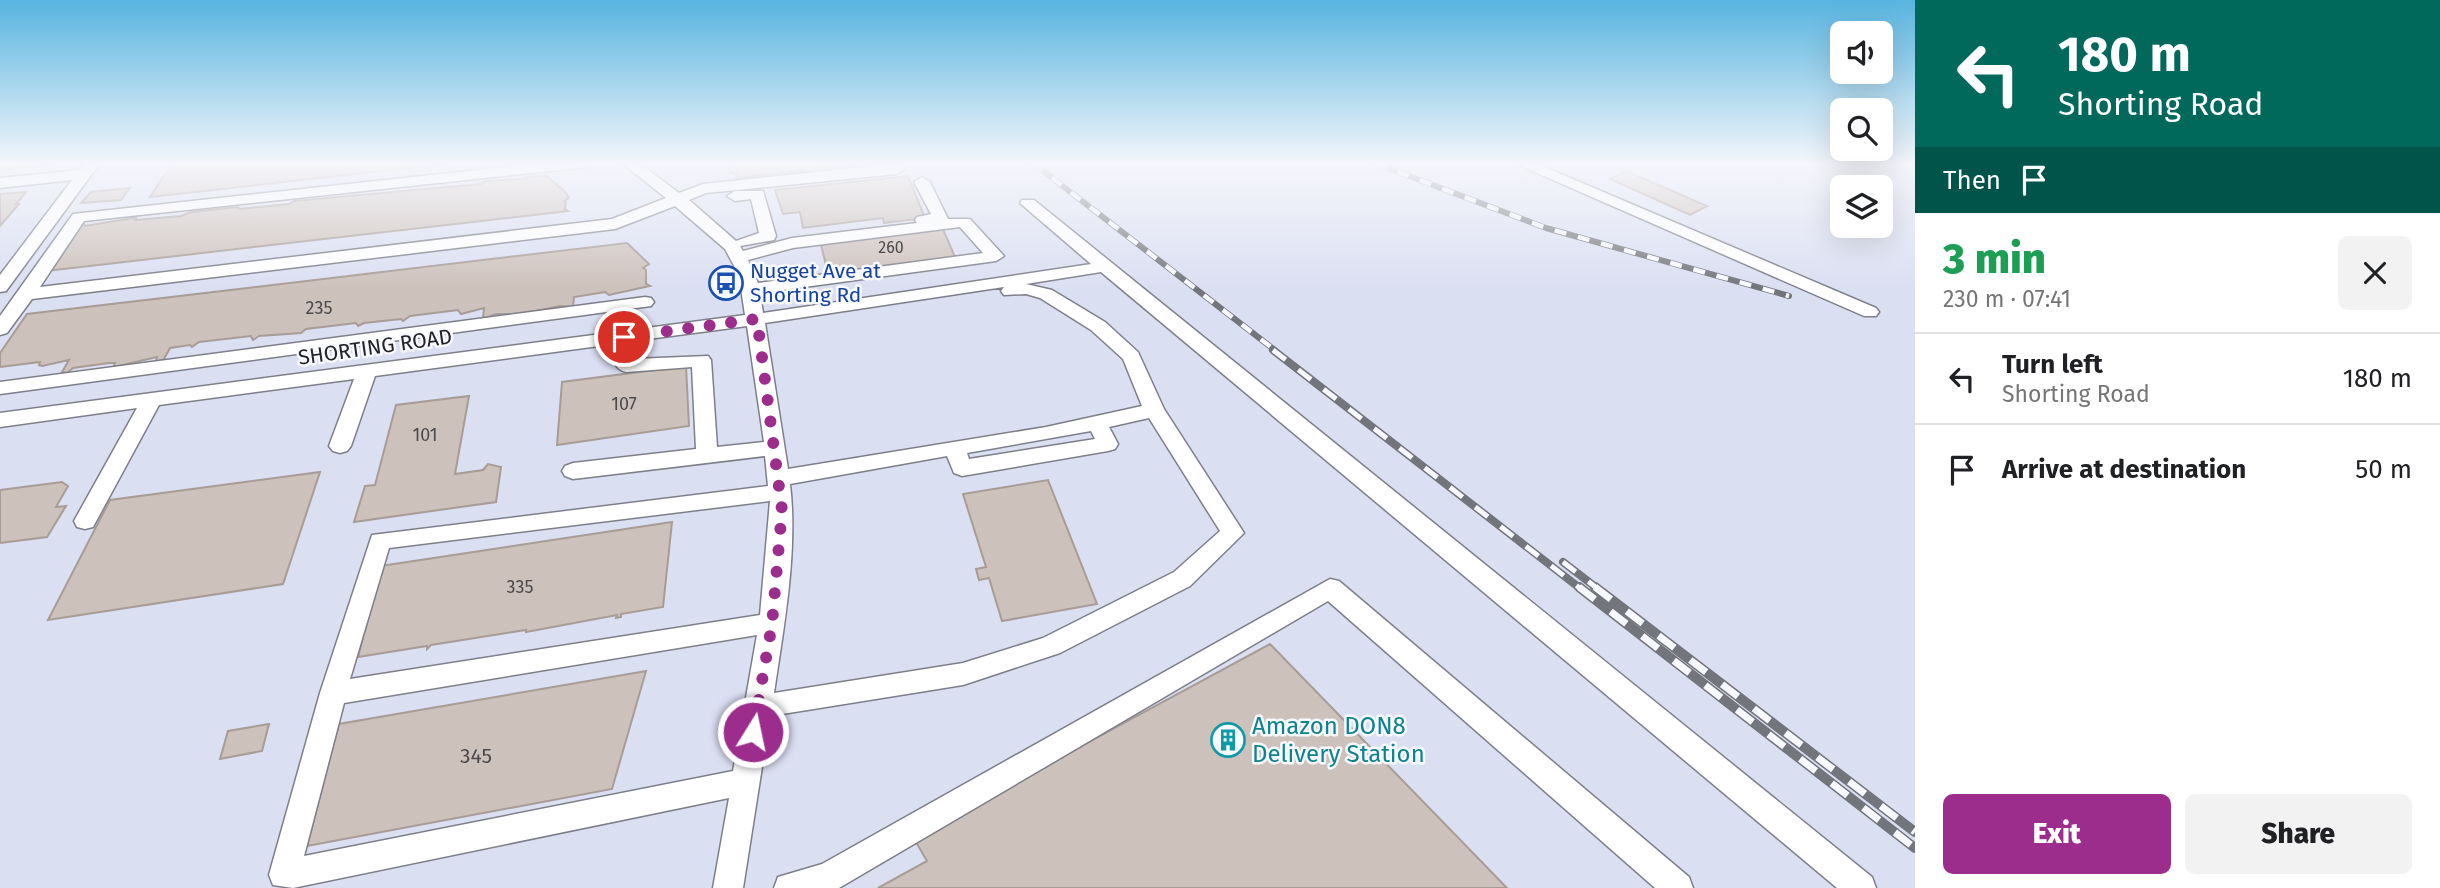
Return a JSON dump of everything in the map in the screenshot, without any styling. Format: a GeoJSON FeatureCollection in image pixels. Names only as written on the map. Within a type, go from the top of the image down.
{"type":"FeatureCollection","features":[{"type":"Feature","properties":{"kind":"street"},"geometry":{"type":"LineString","coordinates":[[0,287],[62,204]]}},
{"type":"Feature","properties":{"kind":"street"},"geometry":{"type":"LineString","coordinates":[[0,330],[79,217],[197,204]]}},
{"type":"Feature","properties":{"kind":"street"},"geometry":{"type":"LineString","coordinates":[[26,294],[615,223],[672,204]]}},
{"type":"Feature","properties":{"kind":"street"},"geometry":{"type":"LineString","coordinates":[[683,204],[735,252],[748,275],[757,319],[782,510],[772,624],[728,888]]}},
{"type":"Feature","properties":{"kind":"street"},"geometry":{"type":"LineString","coordinates":[[760,204],[768,236]]}},
{"type":"Feature","properties":{"kind":"street"},"geometry":{"type":"LineString","coordinates":[[735,252],[768,236],[941,218],[934,204]]}},
{"type":"Feature","properties":{"kind":"street"},"geometry":{"type":"LineString","coordinates":[[1030,204],[1861,888]]}},
{"type":"Feature","properties":{"kind":"street"},"geometry":{"type":"LineString","coordinates":[[1618,204],[1870,312]]}},
{"type":"Feature","properties":{"kind":"street"},"geometry":{"type":"LineString","coordinates":[[735,252],[964,222],[996,256],[751,289]]}},
{"type":"Feature","properties":{"kind":"street"},"geometry":{"type":"LineString","coordinates":[[865,303],[1103,267]]}},
{"type":"Feature","properties":{"kind":"street"},"geometry":{"type":"LineString","coordinates":[[757,707],[963,674],[1051,646],[1182,579],[1233,533],[1154,410],[1130,356],[1098,326],[1046,294],[1026,289],[882,306],[865,303]]}},
{"type":"Feature","properties":{"kind":"street"},"geometry":{"type":"LineString","coordinates":[[0,388],[645,302]]}},
{"type":"Feature","properties":{"kind":"street","name":"SHORTING ROAD"},"geometry":{"type":"LineString","coordinates":[[0,420],[865,303]]}},
{"type":"Feature","properties":{"kind":"street"},"geometry":{"type":"LineString","coordinates":[[603,307],[626,366],[701,360],[707,455]]}},
{"type":"Feature","properties":{"kind":"street"},"geometry":{"type":"LineString","coordinates":[[340,446],[368,371]]}},
{"type":"Feature","properties":{"kind":"street"},"geometry":{"type":"LineString","coordinates":[[85,521],[152,399]]}},
{"type":"Feature","properties":{"kind":"street"},"geometry":{"type":"LineString","coordinates":[[744,782],[284,875],[333,693],[380,541],[780,485],[943,449],[1046,434],[1154,410]]}},
{"type":"Feature","properties":{"kind":"street"},"geometry":{"type":"LineString","coordinates":[[573,471],[775,448]]}},
{"type":"Feature","properties":{"kind":"street"},"geometry":{"type":"LineString","coordinates":[[789,888],[828,877],[1330,588],[1678,888]]}},
{"type":"Feature","properties":{"kind":"street"},"geometry":{"type":"LineString","coordinates":[[333,693],[772,624]]}},
{"type":"Feature","properties":{"kind":"shaded area"},"geometry":{"type":"Polygon","coordinates":[[[0,204],[1830,204],[1830,238],[1893,238],[1893,204],[1915,204],[1915,888],[0,888],[0,204]]]}},
{"type":"Feature","properties":{"kind":"building"},"geometry":{"type":"Polygon","coordinates":[[[0,204],[19,204],[0,226],[0,204]]]}},
{"type":"Feature","properties":{"kind":"building"},"geometry":{"type":"Polygon","coordinates":[[[285,204],[566,204],[565,209],[568,211],[46,271],[83,223],[85,226],[133,218],[181,216],[191,212],[238,207],[240,209],[285,204]]]}},
{"type":"Feature","properties":{"kind":"building"},"geometry":{"type":"Polygon","coordinates":[[[780,204],[920,204],[925,218],[884,223],[883,218],[803,228],[800,212],[783,214],[780,204]]]}},
{"type":"Feature","properties":{"kind":"building"},"geometry":{"type":"Polygon","coordinates":[[[1667,204],[1707,206],[1690,215],[1667,204]]]}},
{"type":"Feature","properties":{"kind":"building"},"geometry":{"type":"Polygon","coordinates":[[[942,227],[955,257],[828,273],[820,241],[942,227]]]}},
{"type":"Feature","properties":{"kind":"building"},"geometry":{"type":"Polygon","coordinates":[[[627,243],[649,264],[643,268],[646,270],[646,284],[650,286],[609,295],[605,292],[574,297],[573,307],[560,306],[520,314],[496,314],[483,319],[484,308],[461,314],[458,310],[410,316],[403,321],[401,319],[358,326],[356,323],[306,329],[301,333],[259,336],[253,340],[251,336],[199,342],[192,347],[170,348],[160,361],[156,361],[157,357],[118,366],[109,363],[73,368],[67,373],[62,372],[69,360],[42,366],[39,365],[40,362],[0,367],[0,353],[27,314],[627,243]]]}},
{"type":"Feature","properties":{"kind":"building"},"geometry":{"type":"Polygon","coordinates":[[[686,366],[689,426],[557,445],[562,382],[686,366]]]}},
{"type":"Feature","properties":{"kind":"building"},"geometry":{"type":"Polygon","coordinates":[[[469,396],[455,474],[483,470],[488,464],[501,467],[496,502],[354,522],[365,486],[375,485],[396,405],[469,396]]]}},
{"type":"Feature","properties":{"kind":"building"},"geometry":{"type":"Polygon","coordinates":[[[320,472],[283,584],[48,620],[110,500],[320,472]]]}},
{"type":"Feature","properties":{"kind":"building"},"geometry":{"type":"Polygon","coordinates":[[[1048,480],[1097,604],[1002,621],[989,578],[979,580],[976,569],[986,567],[963,494],[1048,480]]]}},
{"type":"Feature","properties":{"kind":"building"},"geometry":{"type":"Polygon","coordinates":[[[62,482],[68,486],[56,507],[66,506],[47,537],[0,543],[0,490],[62,482]]]}},
{"type":"Feature","properties":{"kind":"building"},"geometry":{"type":"Polygon","coordinates":[[[672,522],[663,607],[621,614],[621,617],[616,618],[617,615],[526,632],[431,645],[427,649],[427,646],[358,657],[381,566],[672,522]]]}},
{"type":"Feature","properties":{"kind":"building","name":"Amazon DON8 Delivery Station"},"geometry":{"type":"Polygon","coordinates":[[[1270,644],[1507,888],[878,888],[927,861],[913,837],[1270,644]]]}},
{"type":"Feature","properties":{"kind":"building"},"geometry":{"type":"Polygon","coordinates":[[[646,671],[612,789],[307,846],[339,724],[646,671]]]}},
{"type":"Feature","properties":{"kind":"building"},"geometry":{"type":"Polygon","coordinates":[[[269,724],[262,751],[220,759],[228,731],[269,724]]]}},
{"type":"Feature","properties":{"kind":"railway"},"geometry":{"type":"LineString","coordinates":[[1087,204],[1276,351]]}},
{"type":"Feature","properties":{"kind":"railway"},"geometry":{"type":"LineString","coordinates":[[1484,204],[1546,228],[1789,296]]}},
{"type":"Feature","properties":{"kind":"railway"},"geometry":{"type":"LineString","coordinates":[[1273,350],[1581,589]]}},
{"type":"Feature","properties":{"kind":"railway"},"geometry":{"type":"LineString","coordinates":[[1563,562],[1598,589]]}},
{"type":"Feature","properties":{"kind":"railway"},"geometry":{"type":"LineString","coordinates":[[1579,587],[1915,848]]}},
{"type":"Feature","properties":{"kind":"railway"},"geometry":{"type":"LineString","coordinates":[[1595,587],[1915,832]]}},
{"type":"Feature","properties":{"kind":"place","name":"Nugget Ave at Shorting Rd"},"geometry":{"type":"Point","coordinates":[726,283]}},
{"type":"Feature","properties":{"kind":"place","name":"Amazon DON8 Delivery Station"},"geometry":{"type":"Point","coordinates":[1228,740]}},
{"type":"Feature","properties":{"kind":"route"},"geometry":{"type":"LineString","coordinates":[[624,337],[757,319],[782,510],[772,624],[753,732]]}}]}
